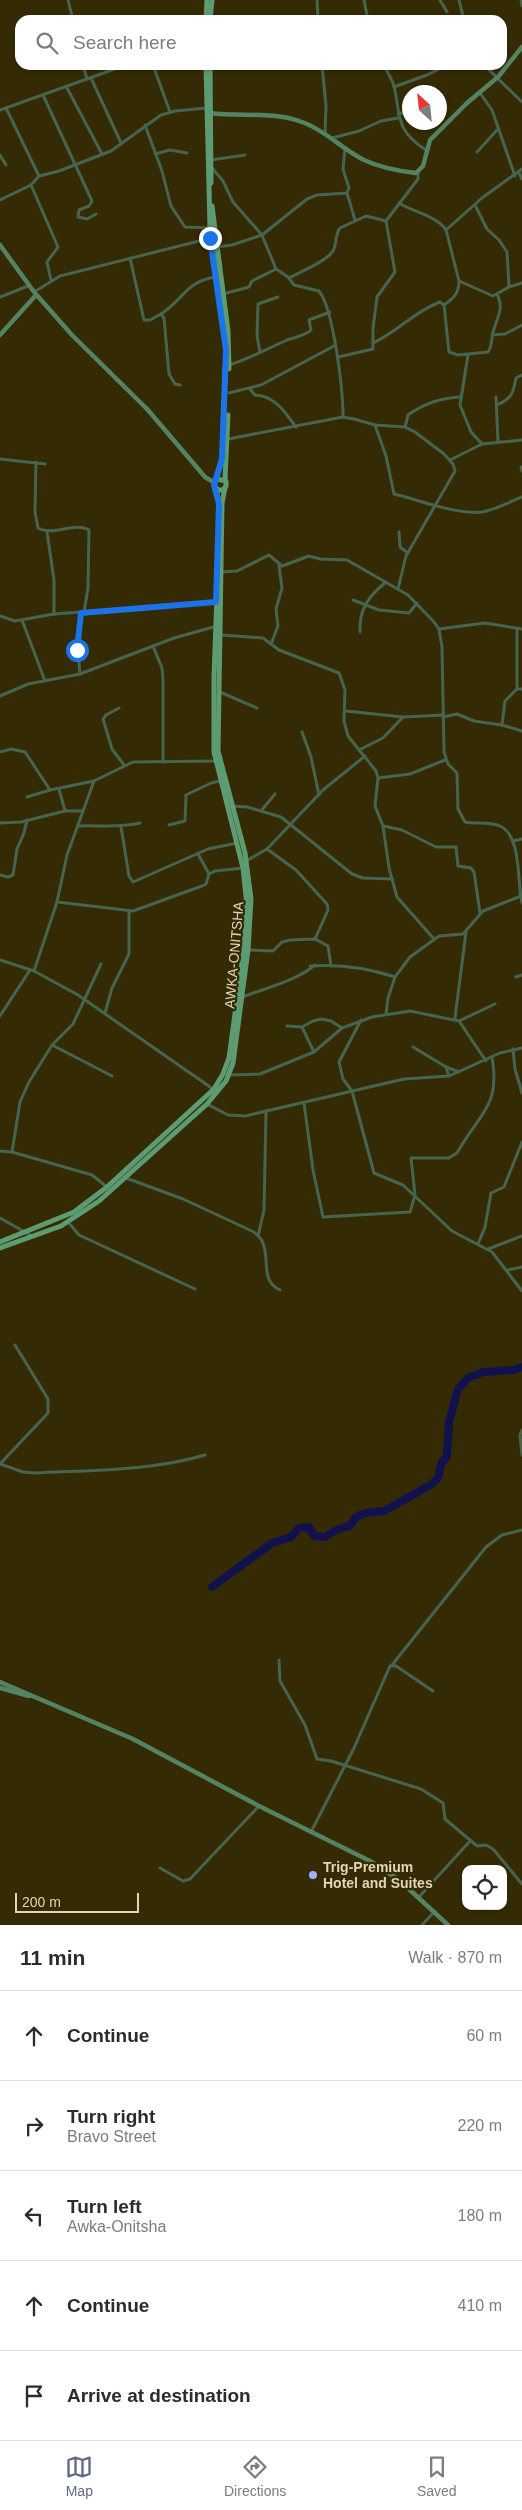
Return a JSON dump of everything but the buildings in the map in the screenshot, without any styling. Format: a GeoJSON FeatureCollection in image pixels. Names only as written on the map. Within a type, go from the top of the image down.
{"type":"FeatureCollection","features":[{"type":"Feature","properties":{"kind":"main road"},"geometry":{"type":"LineString","coordinates":[[206,15],[207,0]]}},
{"type":"Feature","properties":{"kind":"main road"},"geometry":{"type":"LineString","coordinates":[[210,15],[212,0]]}},
{"type":"Feature","properties":{"kind":"main road"},"geometry":{"type":"LineString","coordinates":[[507,66],[522,48]]}},
{"type":"Feature","properties":{"kind":"main road"},"geometry":{"type":"LineString","coordinates":[[208,70],[210,228],[212,237]]}},
{"type":"Feature","properties":{"kind":"main road"},"geometry":{"type":"LineString","coordinates":[[208,110],[263,114],[302,122],[325,133],[363,159],[383,168],[418,173],[423,166],[430,140],[504,70]]}},
{"type":"Feature","properties":{"kind":"main road"},"geometry":{"type":"LineString","coordinates":[[208,110],[212,237]]}},
{"type":"Feature","properties":{"kind":"main road","name":"AWKA-ONITSHA"},"geometry":{"type":"LineString","coordinates":[[0,1242],[74,1212],[108,1187],[216,1091],[224,1074],[231,1049],[246,919],[244,868],[220,781],[214,712],[223,499],[226,488],[229,364],[228,331],[216,247],[212,237]]}},
{"type":"Feature","properties":{"kind":"main road","name":"AWKA-ONITSHA"},"geometry":{"type":"LineString","coordinates":[[0,1248],[68,1222],[99,1201],[208,1104],[228,1075],[236,1047],[248,950],[251,899],[246,861],[218,761],[220,635],[216,602],[220,572],[219,504],[216,483],[222,459],[226,350],[212,237]]}},
{"type":"Feature","properties":{"kind":"main road"},"geometry":{"type":"LineString","coordinates":[[0,245],[35,294],[148,410],[205,477],[216,483],[221,490],[226,488]]}},
{"type":"Feature","properties":{"kind":"main road"},"geometry":{"type":"LineString","coordinates":[[0,335],[35,294]]}},
{"type":"Feature","properties":{"kind":"main road"},"geometry":{"type":"LineString","coordinates":[[216,483],[225,480]]}},
{"type":"Feature","properties":{"kind":"main road"},"geometry":{"type":"LineString","coordinates":[[0,1682],[133,1739],[259,1806],[370,1861],[398,1879],[419,1896],[448,1925]]}},
{"type":"Feature","properties":{"kind":"main road"},"geometry":{"type":"LineString","coordinates":[[0,1688],[38,1697]]}},
{"type":"Feature","properties":{"kind":"street"},"geometry":{"type":"LineString","coordinates":[[68,0],[72,15]]}},
{"type":"Feature","properties":{"kind":"street"},"geometry":{"type":"LineString","coordinates":[[317,0],[318,15]]}},
{"type":"Feature","properties":{"kind":"street"},"geometry":{"type":"LineString","coordinates":[[364,0],[367,15]]}},
{"type":"Feature","properties":{"kind":"street"},"geometry":{"type":"LineString","coordinates":[[440,0],[447,12]]}},
{"type":"Feature","properties":{"kind":"street"},"geometry":{"type":"LineString","coordinates":[[459,0],[463,15]]}},
{"type":"Feature","properties":{"kind":"street"},"geometry":{"type":"LineString","coordinates":[[521,0],[522,6]]}},
{"type":"Feature","properties":{"kind":"street"},"geometry":{"type":"LineString","coordinates":[[85,70],[121,143]]}},
{"type":"Feature","properties":{"kind":"street"},"geometry":{"type":"LineString","coordinates":[[0,110],[113,70]]}},
{"type":"Feature","properties":{"kind":"street"},"geometry":{"type":"LineString","coordinates":[[155,70],[170,112]]}},
{"type":"Feature","properties":{"kind":"street"},"geometry":{"type":"LineString","coordinates":[[322,70],[326,106],[325,133]]}},
{"type":"Feature","properties":{"kind":"street"},"geometry":{"type":"LineString","coordinates":[[386,70],[394,87],[398,116],[410,137],[426,150]]}},
{"type":"Feature","properties":{"kind":"street"},"geometry":{"type":"LineString","coordinates":[[394,87],[437,70]]}},
{"type":"Feature","properties":{"kind":"street"},"geometry":{"type":"LineString","coordinates":[[490,70],[522,102]]}},
{"type":"Feature","properties":{"kind":"street"},"geometry":{"type":"LineString","coordinates":[[66,86],[102,154]]}},
{"type":"Feature","properties":{"kind":"street"},"geometry":{"type":"LineString","coordinates":[[480,93],[492,110],[514,176]]}},
{"type":"Feature","properties":{"kind":"street"},"geometry":{"type":"LineString","coordinates":[[43,95],[92,200],[89,206],[79,210],[78,217],[87,219],[96,214]]}},
{"type":"Feature","properties":{"kind":"street"},"geometry":{"type":"LineString","coordinates":[[6,108],[39,176]]}},
{"type":"Feature","properties":{"kind":"street"},"geometry":{"type":"LineString","coordinates":[[0,200],[31,185],[39,176],[102,154],[121,143],[145,125],[170,112],[208,110]]}},
{"type":"Feature","properties":{"kind":"street"},"geometry":{"type":"LineString","coordinates":[[332,138],[402,114]]}},
{"type":"Feature","properties":{"kind":"street"},"geometry":{"type":"LineString","coordinates":[[145,125],[162,170],[171,206],[183,226],[188,228],[210,228]]}},
{"type":"Feature","properties":{"kind":"street"},"geometry":{"type":"LineString","coordinates":[[478,152],[497,129]]}},
{"type":"Feature","properties":{"kind":"street"},"geometry":{"type":"LineString","coordinates":[[216,247],[232,245],[262,235],[307,199],[317,195],[346,193],[350,188],[343,169],[345,147]]}},
{"type":"Feature","properties":{"kind":"street"},"geometry":{"type":"LineString","coordinates":[[155,154],[170,150],[187,153]]}},
{"type":"Feature","properties":{"kind":"street"},"geometry":{"type":"LineString","coordinates":[[0,155],[6,166]]}},
{"type":"Feature","properties":{"kind":"street"},"geometry":{"type":"LineString","coordinates":[[210,160],[245,155]]}},
{"type":"Feature","properties":{"kind":"street"},"geometry":{"type":"LineString","coordinates":[[211,167],[223,181],[233,202],[262,235],[276,269],[289,278],[294,285],[319,292],[330,312],[334,346],[338,357],[343,418]]}},
{"type":"Feature","properties":{"kind":"street"},"geometry":{"type":"LineString","coordinates":[[446,230],[461,214],[522,169]]}},
{"type":"Feature","properties":{"kind":"street"},"geometry":{"type":"LineString","coordinates":[[338,357],[372,350],[377,296],[395,272],[386,221],[418,179],[418,173]]}},
{"type":"Feature","properties":{"kind":"street"},"geometry":{"type":"LineString","coordinates":[[519,173],[522,179]]}},
{"type":"Feature","properties":{"kind":"street"},"geometry":{"type":"LineString","coordinates":[[31,185],[58,247],[47,262],[51,280]]}},
{"type":"Feature","properties":{"kind":"street"},"geometry":{"type":"LineString","coordinates":[[346,193],[355,220]]}},
{"type":"Feature","properties":{"kind":"street"},"geometry":{"type":"LineString","coordinates":[[399,203],[411,211],[426,215],[441,223],[446,230],[459,281],[456,295],[444,305]]}},
{"type":"Feature","properties":{"kind":"street"},"geometry":{"type":"LineString","coordinates":[[475,205],[487,229],[495,235],[506,252],[509,287]]}},
{"type":"Feature","properties":{"kind":"street"},"geometry":{"type":"LineString","coordinates":[[289,278],[330,255],[337,243],[338,231],[355,220],[370,216],[386,221]]}},
{"type":"Feature","properties":{"kind":"street"},"geometry":{"type":"LineString","coordinates":[[35,294],[51,280],[212,237]]}},
{"type":"Feature","properties":{"kind":"street"},"geometry":{"type":"LineString","coordinates":[[130,258],[144,320],[150,320],[161,314],[174,304],[181,294],[201,281],[216,277]]}},
{"type":"Feature","properties":{"kind":"street"},"geometry":{"type":"LineString","coordinates":[[222,294],[249,287],[252,281],[276,269]]}},
{"type":"Feature","properties":{"kind":"street"},"geometry":{"type":"LineString","coordinates":[[459,281],[474,286],[492,296],[522,283]]}},
{"type":"Feature","properties":{"kind":"street"},"geometry":{"type":"LineString","coordinates":[[0,297],[28,286]]}},
{"type":"Feature","properties":{"kind":"street"},"geometry":{"type":"LineString","coordinates":[[444,305],[449,352],[458,355],[468,355],[490,352],[492,335],[500,316],[501,304],[497,294]]}},
{"type":"Feature","properties":{"kind":"street"},"geometry":{"type":"LineString","coordinates":[[260,352],[257,336],[258,304],[278,297]]}},
{"type":"Feature","properties":{"kind":"street"},"geometry":{"type":"LineString","coordinates":[[373,343],[390,335],[412,317],[435,304],[440,302],[444,305]]}},
{"type":"Feature","properties":{"kind":"street"},"geometry":{"type":"LineString","coordinates":[[229,364],[244,361],[260,352],[308,333],[312,330],[309,320],[330,312]]}},
{"type":"Feature","properties":{"kind":"street"},"geometry":{"type":"LineString","coordinates":[[161,314],[166,324],[169,374],[175,384],[180,385]]}},
{"type":"Feature","properties":{"kind":"street"},"geometry":{"type":"LineString","coordinates":[[492,335],[505,334],[522,324]]}},
{"type":"Feature","properties":{"kind":"street"},"geometry":{"type":"LineString","coordinates":[[228,393],[261,385],[334,346]]}},
{"type":"Feature","properties":{"kind":"street"},"geometry":{"type":"LineString","coordinates":[[468,355],[465,367],[466,382],[460,396],[461,409],[469,429],[482,444]]}},
{"type":"Feature","properties":{"kind":"street"},"geometry":{"type":"LineString","coordinates":[[496,405],[510,398],[514,393],[516,378],[522,374]]}},
{"type":"Feature","properties":{"kind":"street"},"geometry":{"type":"LineString","coordinates":[[250,389],[255,395],[268,396],[296,427]]}},
{"type":"Feature","properties":{"kind":"street"},"geometry":{"type":"LineString","coordinates":[[405,427],[408,415],[430,402],[460,396]]}},
{"type":"Feature","properties":{"kind":"street"},"geometry":{"type":"LineString","coordinates":[[496,397],[498,442]]}},
{"type":"Feature","properties":{"kind":"street"},"geometry":{"type":"LineString","coordinates":[[228,439],[343,418],[375,425],[405,427],[424,438],[450,460],[455,471],[408,553],[398,589]]}},
{"type":"Feature","properties":{"kind":"street"},"geometry":{"type":"LineString","coordinates":[[375,425],[386,456],[394,494],[460,511],[484,512],[522,497]]}},
{"type":"Feature","properties":{"kind":"street"},"geometry":{"type":"LineString","coordinates":[[450,460],[482,444],[522,440]]}},
{"type":"Feature","properties":{"kind":"street"},"geometry":{"type":"LineString","coordinates":[[0,459],[45,464]]}},
{"type":"Feature","properties":{"kind":"street"},"geometry":{"type":"LineString","coordinates":[[36,462],[37,525],[47,532],[83,528],[89,530],[88,588],[77,642],[80,674]]}},
{"type":"Feature","properties":{"kind":"street"},"geometry":{"type":"LineString","coordinates":[[47,532],[54,580],[54,614]]}},
{"type":"Feature","properties":{"kind":"street"},"geometry":{"type":"LineString","coordinates":[[399,532],[400,547],[408,553]]}},
{"type":"Feature","properties":{"kind":"street"},"geometry":{"type":"LineString","coordinates":[[220,572],[237,571],[269,555],[279,566],[282,588],[276,609],[278,626],[271,644]]}},
{"type":"Feature","properties":{"kind":"street"},"geometry":{"type":"LineString","coordinates":[[279,566],[284,566],[309,556],[320,559],[347,560],[398,589],[416,603],[439,629],[442,648],[445,760],[457,773],[458,809],[462,820],[499,826],[513,841],[522,903]]}},
{"type":"Feature","properties":{"kind":"street"},"geometry":{"type":"LineString","coordinates":[[360,632],[363,606],[373,593],[386,582]]}},
{"type":"Feature","properties":{"kind":"street"},"geometry":{"type":"LineString","coordinates":[[353,600],[363,606],[409,613],[416,603]]}},
{"type":"Feature","properties":{"kind":"street"},"geometry":{"type":"LineString","coordinates":[[0,616],[15,621],[54,614],[216,602]]}},
{"type":"Feature","properties":{"kind":"street"},"geometry":{"type":"LineString","coordinates":[[22,620],[45,681]]}},
{"type":"Feature","properties":{"kind":"street"},"geometry":{"type":"LineString","coordinates":[[439,629],[485,623],[522,629]]}},
{"type":"Feature","properties":{"kind":"street"},"geometry":{"type":"LineString","coordinates":[[0,696],[28,684],[80,674],[153,646],[218,626]]}},
{"type":"Feature","properties":{"kind":"street"},"geometry":{"type":"LineString","coordinates":[[502,725],[505,701],[517,689],[517,629]]}},
{"type":"Feature","properties":{"kind":"street"},"geometry":{"type":"LineString","coordinates":[[220,635],[264,638],[279,650],[311,664],[339,673],[345,690],[346,711],[344,721],[348,736],[376,771],[378,778],[376,815],[383,826],[384,846],[400,902],[434,938]]}},
{"type":"Feature","properties":{"kind":"street"},"geometry":{"type":"LineString","coordinates":[[153,646],[162,668],[163,679],[163,762]]}},
{"type":"Feature","properties":{"kind":"street"},"geometry":{"type":"LineString","coordinates":[[517,689],[522,689]]}},
{"type":"Feature","properties":{"kind":"street"},"geometry":{"type":"LineString","coordinates":[[219,692],[257,708]]}},
{"type":"Feature","properties":{"kind":"street"},"geometry":{"type":"LineString","coordinates":[[119,708],[106,715],[103,719],[112,749],[124,765]]}},
{"type":"Feature","properties":{"kind":"street"},"geometry":{"type":"LineString","coordinates":[[346,711],[403,717],[444,716],[454,713],[481,723],[502,725],[522,731]]}},
{"type":"Feature","properties":{"kind":"street"},"geometry":{"type":"LineString","coordinates":[[359,750],[383,738],[403,717]]}},
{"type":"Feature","properties":{"kind":"street"},"geometry":{"type":"LineString","coordinates":[[302,732],[311,757],[319,795]]}},
{"type":"Feature","properties":{"kind":"street"},"geometry":{"type":"LineString","coordinates":[[0,752],[11,749],[25,752],[50,790]]}},
{"type":"Feature","properties":{"kind":"street"},"geometry":{"type":"LineString","coordinates":[[246,861],[267,849],[319,795],[365,756]]}},
{"type":"Feature","properties":{"kind":"street"},"geometry":{"type":"LineString","coordinates":[[378,778],[410,774],[445,760]]}},
{"type":"Feature","properties":{"kind":"street"},"geometry":{"type":"LineString","coordinates":[[27,797],[94,781],[133,762],[218,761]]}},
{"type":"Feature","properties":{"kind":"street"},"geometry":{"type":"LineString","coordinates":[[0,1016],[32,970],[58,902],[67,855],[94,781]]}},
{"type":"Feature","properties":{"kind":"street"},"geometry":{"type":"LineString","coordinates":[[169,825],[185,821],[186,795],[220,781]]}},
{"type":"Feature","properties":{"kind":"street"},"geometry":{"type":"LineString","coordinates":[[59,789],[65,812]]}},
{"type":"Feature","properties":{"kind":"street"},"geometry":{"type":"LineString","coordinates":[[261,811],[275,794]]}},
{"type":"Feature","properties":{"kind":"street"},"geometry":{"type":"LineString","coordinates":[[231,806],[261,811],[281,817],[352,874],[363,878],[393,879]]}},
{"type":"Feature","properties":{"kind":"street"},"geometry":{"type":"LineString","coordinates":[[0,823],[5,825],[65,812],[83,811]]}},
{"type":"Feature","properties":{"kind":"street"},"geometry":{"type":"LineString","coordinates":[[0,875],[10,877],[14,875],[16,849],[20,837],[24,833],[27,820]]}},
{"type":"Feature","properties":{"kind":"street"},"geometry":{"type":"LineString","coordinates":[[78,826],[109,825],[121,827],[140,824]]}},
{"type":"Feature","properties":{"kind":"street"},"geometry":{"type":"LineString","coordinates":[[383,826],[402,830],[436,847],[456,847],[458,866],[471,868],[474,872],[480,913]]}},
{"type":"Feature","properties":{"kind":"street"},"geometry":{"type":"LineString","coordinates":[[121,827],[129,876],[133,882],[214,847],[238,843]]}},
{"type":"Feature","properties":{"kind":"street"},"geometry":{"type":"LineString","coordinates":[[513,841],[522,839]]}},
{"type":"Feature","properties":{"kind":"street"},"geometry":{"type":"LineString","coordinates":[[267,849],[296,870],[327,904],[328,910],[315,939]]}},
{"type":"Feature","properties":{"kind":"street"},"geometry":{"type":"LineString","coordinates":[[58,902],[128,911],[149,906],[206,884],[209,874],[198,854]]}},
{"type":"Feature","properties":{"kind":"street"},"geometry":{"type":"LineString","coordinates":[[209,874],[215,871],[244,868]]}},
{"type":"Feature","properties":{"kind":"street"},"geometry":{"type":"LineString","coordinates":[[386,1014],[388,998],[395,977],[410,957],[434,938],[460,935],[466,931],[480,913],[521,896]]}},
{"type":"Feature","properties":{"kind":"street"},"geometry":{"type":"LineString","coordinates":[[105,1013],[112,988],[129,954],[128,911]]}},
{"type":"Feature","properties":{"kind":"street"},"geometry":{"type":"LineString","coordinates":[[455,1018],[466,931]]}},
{"type":"Feature","properties":{"kind":"street"},"geometry":{"type":"LineString","coordinates":[[248,950],[273,951],[282,942],[315,939],[328,946],[331,966]]}},
{"type":"Feature","properties":{"kind":"street"},"geometry":{"type":"LineString","coordinates":[[0,960],[32,970],[84,999],[216,1091]]}},
{"type":"Feature","properties":{"kind":"street"},"geometry":{"type":"LineString","coordinates":[[12,1152],[20,1102],[28,1082],[52,1045],[73,1024],[101,964]]}},
{"type":"Feature","properties":{"kind":"street"},"geometry":{"type":"LineString","coordinates":[[242,998],[288,979],[302,976],[315,965]]}},
{"type":"Feature","properties":{"kind":"street"},"geometry":{"type":"LineString","coordinates":[[310,966],[331,966],[378,971],[395,977]]}},
{"type":"Feature","properties":{"kind":"street"},"geometry":{"type":"LineString","coordinates":[[516,977],[522,975]]}},
{"type":"Feature","properties":{"kind":"street"},"geometry":{"type":"LineString","coordinates":[[459,1021],[495,1004]]}},
{"type":"Feature","properties":{"kind":"street"},"geometry":{"type":"LineString","coordinates":[[228,1075],[260,1074],[314,1052],[342,1028],[361,1020],[410,1011],[434,1017],[455,1018],[486,1060]]}},
{"type":"Feature","properties":{"kind":"street"},"geometry":{"type":"LineString","coordinates":[[287,1026],[302,1027],[313,1020],[321,1019],[331,1021],[342,1028]]}},
{"type":"Feature","properties":{"kind":"street"},"geometry":{"type":"LineString","coordinates":[[361,1020],[339,1062],[343,1078],[352,1091],[374,1173],[403,1186],[452,1231],[488,1249],[508,1270],[522,1291]]}},
{"type":"Feature","properties":{"kind":"street"},"geometry":{"type":"LineString","coordinates":[[302,1027],[314,1052]]}},
{"type":"Feature","properties":{"kind":"street"},"geometry":{"type":"LineString","coordinates":[[52,1045],[112,1076]]}},
{"type":"Feature","properties":{"kind":"street"},"geometry":{"type":"LineString","coordinates":[[413,1047],[446,1067],[460,1072]]}},
{"type":"Feature","properties":{"kind":"street"},"geometry":{"type":"LineString","coordinates":[[208,1104],[232,1116],[266,1112],[419,1077],[449,1076],[492,1057],[513,1049],[522,1048]]}},
{"type":"Feature","properties":{"kind":"street"},"geometry":{"type":"LineString","coordinates":[[513,1049],[522,1093]]}},
{"type":"Feature","properties":{"kind":"street"},"geometry":{"type":"LineString","coordinates":[[304,1103],[313,1170],[323,1217],[410,1212],[415,1195],[411,1158],[449,1158],[457,1153],[491,1101],[495,1084],[492,1057]]}},
{"type":"Feature","properties":{"kind":"street"},"geometry":{"type":"LineString","coordinates":[[446,1067],[449,1076]]}},
{"type":"Feature","properties":{"kind":"street"},"geometry":{"type":"LineString","coordinates":[[258,1236],[264,1210],[266,1112]]}},
{"type":"Feature","properties":{"kind":"street"},"geometry":{"type":"LineString","coordinates":[[478,1244],[485,1227],[491,1193],[504,1187],[522,1142]]}},
{"type":"Feature","properties":{"kind":"street"},"geometry":{"type":"LineString","coordinates":[[0,1151],[12,1152],[92,1175],[108,1187]]}},
{"type":"Feature","properties":{"kind":"street"},"geometry":{"type":"LineString","coordinates":[[126,1178],[206,1209],[246,1228],[258,1236],[264,1248],[269,1280],[274,1287],[280,1290]]}},
{"type":"Feature","properties":{"kind":"street"},"geometry":{"type":"LineString","coordinates":[[0,1218],[32,1236]]}},
{"type":"Feature","properties":{"kind":"street"},"geometry":{"type":"LineString","coordinates":[[68,1222],[79,1235],[195,1290]]}},
{"type":"Feature","properties":{"kind":"street"},"geometry":{"type":"LineString","coordinates":[[488,1249],[522,1236]]}},
{"type":"Feature","properties":{"kind":"street"},"geometry":{"type":"LineString","coordinates":[[508,1270],[522,1267]]}},
{"type":"Feature","properties":{"kind":"street"},"geometry":{"type":"LineString","coordinates":[[15,1345],[48,1399],[48,1413],[0,1464],[23,1472],[34,1473],[135,1467],[186,1461],[205,1456]]}},
{"type":"Feature","properties":{"kind":"street"},"geometry":{"type":"LineString","coordinates":[[522,1430],[520,1435],[522,1455]]}},
{"type":"Feature","properties":{"kind":"street"},"geometry":{"type":"LineString","coordinates":[[311,1832],[354,1748],[388,1670],[486,1547],[502,1535],[522,1530]]}},
{"type":"Feature","properties":{"kind":"street"},"geometry":{"type":"LineString","coordinates":[[279,1660],[280,1681],[305,1726],[314,1756],[317,1759],[344,1765],[427,1792],[443,1803],[445,1819],[477,1846],[486,1846],[493,1849],[521,1880]]}},
{"type":"Feature","properties":{"kind":"street"},"geometry":{"type":"LineString","coordinates":[[392,1665],[433,1691]]}},
{"type":"Feature","properties":{"kind":"street"},"geometry":{"type":"LineString","coordinates":[[160,1868],[183,1880],[190,1880],[259,1806]]}},
{"type":"Feature","properties":{"kind":"street"},"geometry":{"type":"LineString","coordinates":[[419,1896],[471,1840]]}},
{"type":"Feature","properties":{"kind":"street"},"geometry":{"type":"LineString","coordinates":[[422,1925],[434,1911]]}},
{"type":"Feature","properties":{"kind":"waterway"},"geometry":{"type":"LineString","coordinates":[[212,1587],[272,1543],[291,1537],[299,1528],[309,1527],[314,1536],[325,1537],[336,1530],[350,1526],[355,1518],[365,1513],[384,1511],[432,1484],[438,1478],[441,1464],[447,1456],[449,1422],[458,1389],[468,1378],[483,1372],[514,1370],[522,1367]]}},
{"type":"Feature","properties":{"kind":"place","name":"Trig-Premium Hotel and Suites"},"geometry":{"type":"Point","coordinates":[313,1875]}},
{"type":"Feature","properties":{"kind":"route"},"geometry":{"type":"LineString","coordinates":[[77,650],[81,613],[216,602],[219,498],[214,485],[218,479],[222,459],[226,350],[223,317],[210,238]]}}]}
